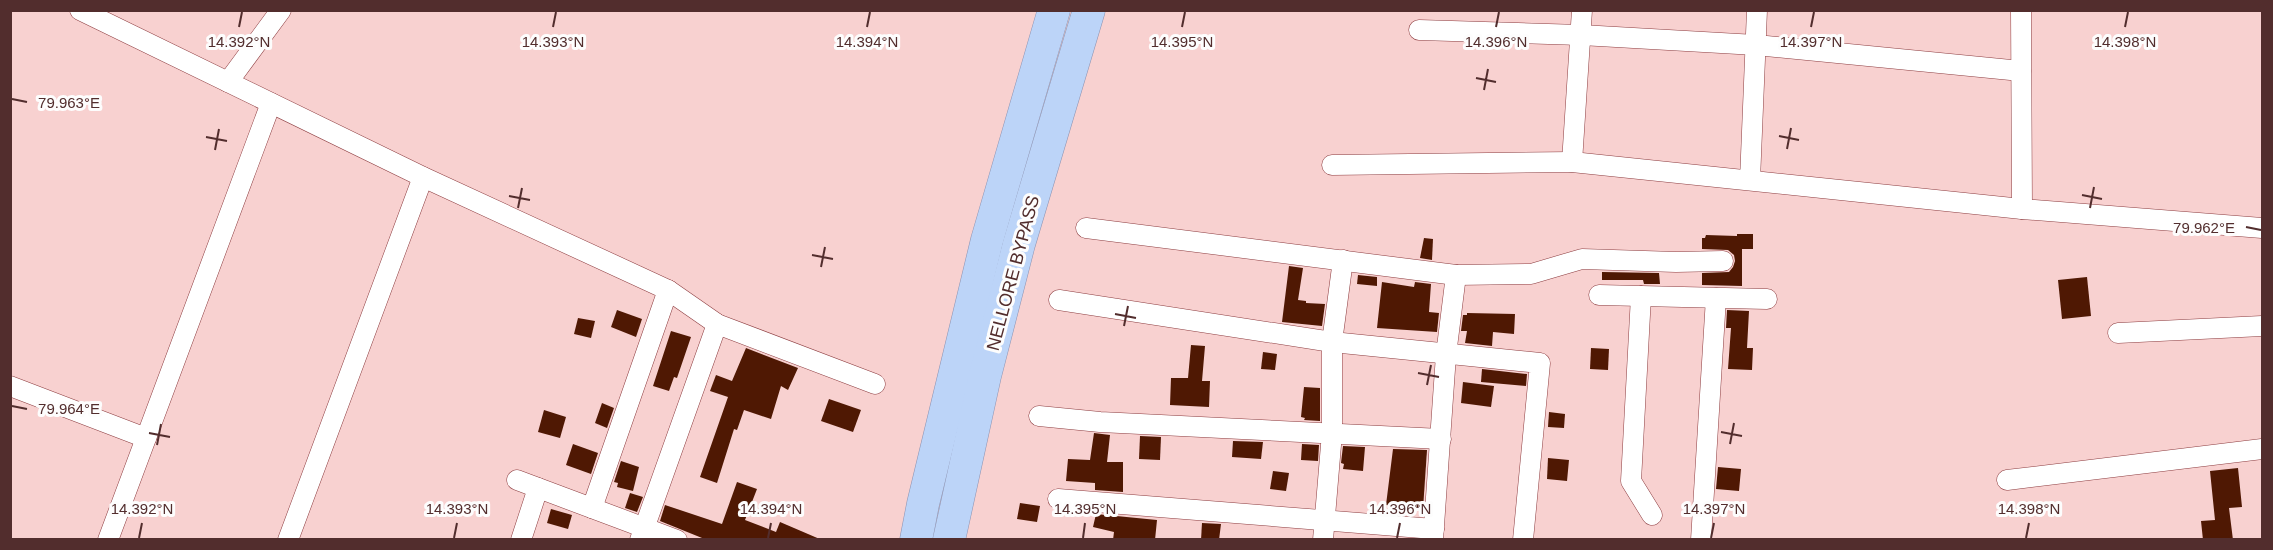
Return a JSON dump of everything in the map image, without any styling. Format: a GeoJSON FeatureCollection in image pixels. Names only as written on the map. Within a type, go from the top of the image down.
{"type":"FeatureCollection","features":[{"type":"Feature","properties":{"kind":"highway","name":"NELLORE BYPASS"},"geometry":{"type":"LineString","coordinates":[[916,540],[930,470],[987,240],[1054,10]]}},
{"type":"Feature","properties":{"kind":"highway","name":"NELLORE BYPASS"},"geometry":{"type":"LineString","coordinates":[[949,540],[1019,244],[1089,10]]}},
{"type":"Feature","properties":{"kind":"street"},"geometry":{"type":"LineString","coordinates":[[80,10],[423,177],[668,290],[717,324],[875,384]]}},
{"type":"Feature","properties":{"kind":"street"},"geometry":{"type":"LineString","coordinates":[[228,82],[281,10]]}},
{"type":"Feature","properties":{"kind":"street"},"geometry":{"type":"LineString","coordinates":[[1572,162],[1582,10]]}},
{"type":"Feature","properties":{"kind":"street"},"geometry":{"type":"LineString","coordinates":[[1750,180],[1757,10]]}},
{"type":"Feature","properties":{"kind":"street"},"geometry":{"type":"LineString","coordinates":[[2021,10],[2022,209]]}},
{"type":"Feature","properties":{"kind":"street"},"geometry":{"type":"LineString","coordinates":[[1419,30],[1581,35],[1756,45],[2021,71]]}},
{"type":"Feature","properties":{"kind":"street"},"geometry":{"type":"LineString","coordinates":[[108,540],[271,103]]}},
{"type":"Feature","properties":{"kind":"street"},"geometry":{"type":"LineString","coordinates":[[1332,165],[1572,162],[2022,209],[2262,228]]}},
{"type":"Feature","properties":{"kind":"street"},"geometry":{"type":"LineString","coordinates":[[288,540],[423,177]]}},
{"type":"Feature","properties":{"kind":"street"},"geometry":{"type":"LineString","coordinates":[[1086,228],[1456,275],[1531,274],[1582,259],[1723,261]]}},
{"type":"Feature","properties":{"kind":"street"},"geometry":{"type":"LineString","coordinates":[[1324,531],[1332,433],[1332,342],[1343,260]]}},
{"type":"Feature","properties":{"kind":"street"},"geometry":{"type":"LineString","coordinates":[[1058,499],[1324,531],[1434,534],[1446,355],[1456,275]]}},
{"type":"Feature","properties":{"kind":"street"},"geometry":{"type":"LineString","coordinates":[[592,508],[668,290]]}},
{"type":"Feature","properties":{"kind":"street"},"geometry":{"type":"LineString","coordinates":[[1599,295],[1767,299]]}},
{"type":"Feature","properties":{"kind":"street"},"geometry":{"type":"LineString","coordinates":[[1641,296],[1631,481],[1652,515]]}},
{"type":"Feature","properties":{"kind":"street"},"geometry":{"type":"LineString","coordinates":[[1701,540],[1716,298]]}},
{"type":"Feature","properties":{"kind":"street"},"geometry":{"type":"LineString","coordinates":[[1059,300],[1332,342],[1540,363],[1523,540]]}},
{"type":"Feature","properties":{"kind":"street"},"geometry":{"type":"LineString","coordinates":[[642,533],[717,324]]}},
{"type":"Feature","properties":{"kind":"street"},"geometry":{"type":"LineString","coordinates":[[2118,333],[2262,327]]}},
{"type":"Feature","properties":{"kind":"street"},"geometry":{"type":"LineString","coordinates":[[10,386],[146,438]]}},
{"type":"Feature","properties":{"kind":"street"},"geometry":{"type":"LineString","coordinates":[[1039,416],[1100,422],[1441,439]]}},
{"type":"Feature","properties":{"kind":"street"},"geometry":{"type":"LineString","coordinates":[[2007,480],[2262,449]]}},
{"type":"Feature","properties":{"kind":"street"},"geometry":{"type":"LineString","coordinates":[[517,480],[592,508],[642,533],[677,540]]}},
{"type":"Feature","properties":{"kind":"street"},"geometry":{"type":"LineString","coordinates":[[521,540],[538,488]]}},
{"type":"Feature","properties":{"kind":"building"},"geometry":{"type":"Polygon","coordinates":[[[1737,234],[1753,234],[1753,249],[1742,249],[1742,286],[1702,285],[1702,273],[1729,272],[1735,261],[1734,255],[1728,250],[1702,249],[1702,238],[1706,235],[1737,236],[1737,234]]]}},
{"type":"Feature","properties":{"kind":"building"},"geometry":{"type":"Polygon","coordinates":[[[1424,238],[1433,239],[1432,260],[1420,258],[1424,238]]]}},
{"type":"Feature","properties":{"kind":"building"},"geometry":{"type":"Polygon","coordinates":[[[1289,266],[1303,268],[1298,300],[1325,304],[1322,326],[1282,322],[1289,266]]]}},
{"type":"Feature","properties":{"kind":"building"},"geometry":{"type":"Polygon","coordinates":[[[1602,272],[1659,273],[1660,284],[1644,284],[1643,280],[1602,280],[1602,272]]]}},
{"type":"Feature","properties":{"kind":"building"},"geometry":{"type":"Polygon","coordinates":[[[1358,275],[1377,277],[1377,286],[1357,284],[1358,275]]]}},
{"type":"Feature","properties":{"kind":"building"},"geometry":{"type":"Polygon","coordinates":[[[2087,277],[2091,316],[2062,319],[2058,280],[2087,277]]]}},
{"type":"Feature","properties":{"kind":"building"},"geometry":{"type":"Polygon","coordinates":[[[1382,282],[1414,287],[1415,282],[1431,284],[1429,312],[1439,313],[1437,332],[1377,328],[1382,282]]]}},
{"type":"Feature","properties":{"kind":"building"},"geometry":{"type":"Polygon","coordinates":[[[617,310],[642,319],[636,337],[611,327],[617,310]]]}},
{"type":"Feature","properties":{"kind":"building"},"geometry":{"type":"Polygon","coordinates":[[[1727,310],[1749,311],[1747,348],[1753,348],[1752,370],[1728,369],[1731,328],[1726,328],[1727,310]]]}},
{"type":"Feature","properties":{"kind":"building"},"geometry":{"type":"Polygon","coordinates":[[[1467,313],[1515,314],[1514,334],[1493,332],[1492,346],[1465,343],[1467,331],[1461,331],[1463,315],[1467,313]]]}},
{"type":"Feature","properties":{"kind":"building"},"geometry":{"type":"Polygon","coordinates":[[[578,318],[595,321],[591,338],[574,334],[578,318]]]}},
{"type":"Feature","properties":{"kind":"building"},"geometry":{"type":"Polygon","coordinates":[[[671,331],[691,337],[677,378],[674,377],[669,391],[653,386],[671,331]]]}},
{"type":"Feature","properties":{"kind":"building"},"geometry":{"type":"Polygon","coordinates":[[[1191,345],[1205,346],[1202,381],[1210,381],[1209,407],[1170,405],[1171,378],[1188,378],[1191,345]]]}},
{"type":"Feature","properties":{"kind":"building"},"geometry":{"type":"Polygon","coordinates":[[[746,348],[798,368],[788,390],[781,386],[771,419],[744,410],[737,430],[734,429],[717,483],[700,477],[728,397],[710,391],[716,375],[732,381],[746,348]]]}},
{"type":"Feature","properties":{"kind":"building"},"geometry":{"type":"Polygon","coordinates":[[[1591,348],[1609,349],[1608,370],[1590,369],[1591,348]]]}},
{"type":"Feature","properties":{"kind":"building"},"geometry":{"type":"Polygon","coordinates":[[[1263,352],[1277,354],[1275,370],[1261,369],[1263,352]]]}},
{"type":"Feature","properties":{"kind":"building"},"geometry":{"type":"Polygon","coordinates":[[[1482,369],[1527,374],[1526,386],[1481,382],[1482,369]]]}},
{"type":"Feature","properties":{"kind":"building"},"geometry":{"type":"Polygon","coordinates":[[[1463,382],[1494,386],[1491,407],[1461,403],[1463,382]]]}},
{"type":"Feature","properties":{"kind":"building"},"geometry":{"type":"Polygon","coordinates":[[[1304,387],[1320,388],[1320,421],[1304,420],[1305,418],[1301,417],[1304,387]]]}},
{"type":"Feature","properties":{"kind":"building"},"geometry":{"type":"Polygon","coordinates":[[[829,399],[861,410],[853,432],[821,421],[829,399]]]}},
{"type":"Feature","properties":{"kind":"building"},"geometry":{"type":"Polygon","coordinates":[[[602,403],[614,408],[607,428],[595,423],[602,403]]]}},
{"type":"Feature","properties":{"kind":"building"},"geometry":{"type":"Polygon","coordinates":[[[544,410],[566,417],[560,438],[538,432],[544,410]]]}},
{"type":"Feature","properties":{"kind":"building"},"geometry":{"type":"Polygon","coordinates":[[[1549,412],[1565,414],[1564,428],[1548,427],[1549,412]]]}},
{"type":"Feature","properties":{"kind":"building"},"geometry":{"type":"Polygon","coordinates":[[[1094,433],[1110,435],[1107,462],[1123,462],[1123,492],[1095,490],[1095,483],[1066,481],[1068,459],[1090,460],[1094,433]]]}},
{"type":"Feature","properties":{"kind":"building"},"geometry":{"type":"Polygon","coordinates":[[[1140,436],[1161,437],[1160,460],[1139,459],[1140,436]]]}},
{"type":"Feature","properties":{"kind":"building"},"geometry":{"type":"Polygon","coordinates":[[[1233,441],[1263,442],[1261,459],[1232,457],[1233,441]]]}},
{"type":"Feature","properties":{"kind":"building"},"geometry":{"type":"Polygon","coordinates":[[[573,444],[598,453],[591,474],[566,465],[573,444]]]}},
{"type":"Feature","properties":{"kind":"building"},"geometry":{"type":"Polygon","coordinates":[[[1302,444],[1319,445],[1318,461],[1301,460],[1302,444]]]}},
{"type":"Feature","properties":{"kind":"building"},"geometry":{"type":"Polygon","coordinates":[[[1343,446],[1365,447],[1363,471],[1343,469],[1344,464],[1341,463],[1343,446]]]}},
{"type":"Feature","properties":{"kind":"building"},"geometry":{"type":"Polygon","coordinates":[[[1393,449],[1427,450],[1423,509],[1386,505],[1393,449]]]}},
{"type":"Feature","properties":{"kind":"building"},"geometry":{"type":"Polygon","coordinates":[[[1548,458],[1569,460],[1567,481],[1547,479],[1548,458]]]}},
{"type":"Feature","properties":{"kind":"building"},"geometry":{"type":"Polygon","coordinates":[[[621,461],[639,467],[633,491],[617,487],[618,483],[614,482],[621,461]]]}},
{"type":"Feature","properties":{"kind":"building"},"geometry":{"type":"Polygon","coordinates":[[[1718,467],[1741,469],[1739,491],[1716,489],[1718,467]]]}},
{"type":"Feature","properties":{"kind":"building"},"geometry":{"type":"Polygon","coordinates":[[[2238,468],[2242,507],[2229,508],[2233,540],[2203,540],[2201,521],[2215,520],[2210,471],[2238,468]]]}},
{"type":"Feature","properties":{"kind":"building"},"geometry":{"type":"Polygon","coordinates":[[[1273,471],[1289,473],[1286,491],[1270,489],[1273,471]]]}},
{"type":"Feature","properties":{"kind":"building"},"geometry":{"type":"Polygon","coordinates":[[[737,482],[757,489],[745,520],[776,532],[780,522],[822,540],[707,540],[660,521],[665,505],[722,524],[737,482]]]}},
{"type":"Feature","properties":{"kind":"building"},"geometry":{"type":"Polygon","coordinates":[[[630,493],[643,497],[637,512],[625,508],[630,493]]]}},
{"type":"Feature","properties":{"kind":"building"},"geometry":{"type":"Polygon","coordinates":[[[1020,503],[1040,506],[1037,522],[1017,519],[1020,503]]]}},
{"type":"Feature","properties":{"kind":"building"},"geometry":{"type":"Polygon","coordinates":[[[551,509],[572,515],[568,529],[547,523],[551,509]]]}},
{"type":"Feature","properties":{"kind":"building"},"geometry":{"type":"Polygon","coordinates":[[[1096,514],[1157,520],[1155,540],[1113,540],[1114,532],[1093,527],[1096,514]]]}},
{"type":"Feature","properties":{"kind":"building"},"geometry":{"type":"Polygon","coordinates":[[[1202,523],[1221,524],[1219,540],[1201,540],[1202,523]]]}}]}
